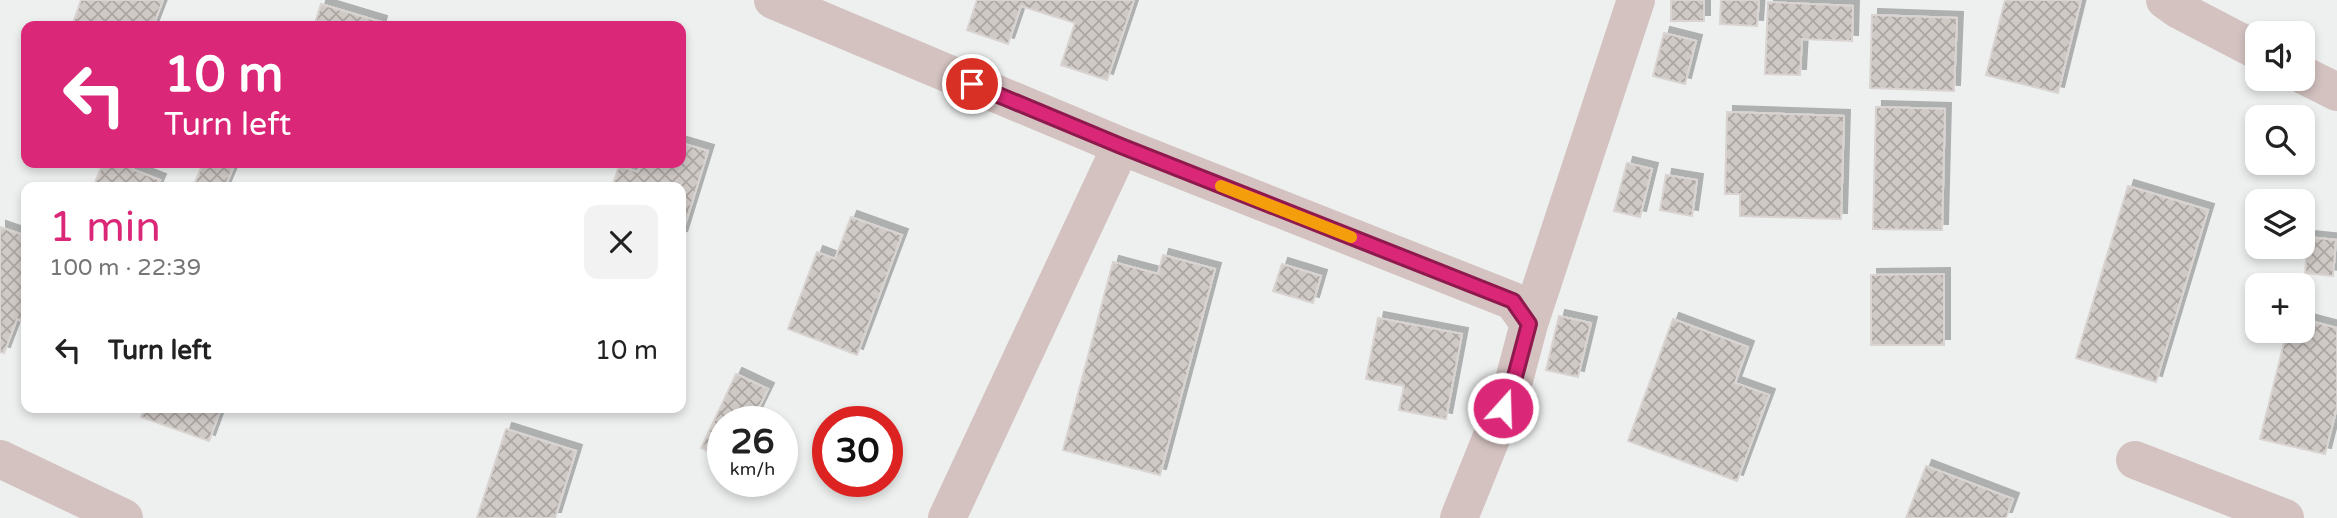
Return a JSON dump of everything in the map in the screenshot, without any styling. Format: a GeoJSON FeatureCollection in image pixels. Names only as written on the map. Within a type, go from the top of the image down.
{"type":"FeatureCollection","features":[{"type":"Feature","properties":{"kind":"street"},"geometry":{"type":"LineString","coordinates":[[773,0],[1121,146],[1513,301],[1529,324]]}},
{"type":"Feature","properties":{"kind":"street"},"geometry":{"type":"LineString","coordinates":[[1459,518],[1513,384],[1529,324],[1636,0]]}},
{"type":"Feature","properties":{"kind":"street"},"geometry":{"type":"LineString","coordinates":[[2165,0],[2245,44]]}},
{"type":"Feature","properties":{"kind":"street"},"geometry":{"type":"LineString","coordinates":[[2315,81],[2337,92]]}},
{"type":"Feature","properties":{"kind":"street"},"geometry":{"type":"LineString","coordinates":[[947,518],[1121,146]]}},
{"type":"Feature","properties":{"kind":"street"},"geometry":{"type":"LineString","coordinates":[[0,459],[124,518]]}},
{"type":"Feature","properties":{"kind":"street"},"geometry":{"type":"LineString","coordinates":[[2135,460],[2284,518]]}},
{"type":"Feature","properties":{"kind":"building"},"geometry":{"type":"Polygon","coordinates":[[[81,0],[163,0],[155,21],[74,21],[81,0]]]}},
{"type":"Feature","properties":{"kind":"building"},"geometry":{"type":"Polygon","coordinates":[[[977,0],[1134,0],[1107,80],[1061,65],[1075,23],[1021,6],[1008,44],[967,30],[977,0]]]}},
{"type":"Feature","properties":{"kind":"building"},"geometry":{"type":"Polygon","coordinates":[[[1671,0],[1704,0],[1704,21],[1671,21],[1671,0]]]}},
{"type":"Feature","properties":{"kind":"building"},"geometry":{"type":"Polygon","coordinates":[[[1721,0],[1759,0],[1757,26],[1720,24],[1721,0]]]}},
{"type":"Feature","properties":{"kind":"building"},"geometry":{"type":"Polygon","coordinates":[[[2005,0],[2081,0],[2058,93],[1986,75],[2005,0]]]}},
{"type":"Feature","properties":{"kind":"building"},"geometry":{"type":"Polygon","coordinates":[[[1768,2],[1853,6],[1852,41],[1802,39],[1800,75],[1765,74],[1768,2]]]}},
{"type":"Feature","properties":{"kind":"building"},"geometry":{"type":"Polygon","coordinates":[[[321,4],[378,21],[316,21],[321,4]]]}},
{"type":"Feature","properties":{"kind":"building"},"geometry":{"type":"Polygon","coordinates":[[[1872,15],[1957,18],[1954,91],[1870,88],[1872,15]]]}},
{"type":"Feature","properties":{"kind":"building"},"geometry":{"type":"Polygon","coordinates":[[[1664,33],[1696,41],[1685,84],[1653,76],[1664,33]]]}},
{"type":"Feature","properties":{"kind":"building"},"geometry":{"type":"Polygon","coordinates":[[[1876,107],[1945,109],[1942,230],[1873,229],[1876,107]]]}},
{"type":"Feature","properties":{"kind":"building"},"geometry":{"type":"Polygon","coordinates":[[[1727,112],[1844,116],[1841,219],[1740,216],[1740,194],[1725,194],[1727,112]]]}},
{"type":"Feature","properties":{"kind":"building"},"geometry":{"type":"Polygon","coordinates":[[[686,144],[708,151],[686,222],[686,182],[614,182],[618,168],[638,172],[639,168],[686,168],[686,144]]]}},
{"type":"Feature","properties":{"kind":"building"},"geometry":{"type":"Polygon","coordinates":[[[1627,163],[1652,169],[1640,217],[1614,211],[1627,163]]]}},
{"type":"Feature","properties":{"kind":"building"},"geometry":{"type":"Polygon","coordinates":[[[101,168],[132,168],[160,180],[159,182],[95,182],[101,168]]]}},
{"type":"Feature","properties":{"kind":"building"},"geometry":{"type":"Polygon","coordinates":[[[201,168],[233,168],[227,182],[195,182],[201,168]]]}},
{"type":"Feature","properties":{"kind":"building"},"geometry":{"type":"Polygon","coordinates":[[[1666,175],[1697,180],[1692,216],[1660,210],[1666,175]]]}},
{"type":"Feature","properties":{"kind":"building"},"geometry":{"type":"Polygon","coordinates":[[[2128,186],[2208,210],[2156,382],[2076,358],[2128,186]]]}},
{"type":"Feature","properties":{"kind":"building"},"geometry":{"type":"Polygon","coordinates":[[[851,217],[902,235],[857,355],[788,329],[817,252],[835,259],[851,217]]]}},
{"type":"Feature","properties":{"kind":"building"},"geometry":{"type":"Polygon","coordinates":[[[0,227],[21,234],[21,321],[17,319],[4,353],[0,352],[0,227]]]}},
{"type":"Feature","properties":{"kind":"building"},"geometry":{"type":"Polygon","coordinates":[[[2315,238],[2336,240],[2333,276],[2305,273],[2306,259],[2315,259],[2315,238]]]}},
{"type":"Feature","properties":{"kind":"building"},"geometry":{"type":"Polygon","coordinates":[[[1163,255],[1215,269],[1160,475],[1063,450],[1113,262],[1158,274],[1163,255]]]}},
{"type":"Feature","properties":{"kind":"building"},"geometry":{"type":"Polygon","coordinates":[[[1282,264],[1321,276],[1313,303],[1273,291],[1282,264]]]}},
{"type":"Feature","properties":{"kind":"building"},"geometry":{"type":"Polygon","coordinates":[[[1944,274],[1944,345],[1871,345],[1871,275],[1944,274]]]}},
{"type":"Feature","properties":{"kind":"building"},"geometry":{"type":"Polygon","coordinates":[[[1559,316],[1591,323],[1578,377],[1546,370],[1559,316]]]}},
{"type":"Feature","properties":{"kind":"building"},"geometry":{"type":"Polygon","coordinates":[[[1378,318],[1462,334],[1446,419],[1399,410],[1404,386],[1366,379],[1378,318]]]}},
{"type":"Feature","properties":{"kind":"building"},"geometry":{"type":"Polygon","coordinates":[[[1673,319],[1748,347],[1735,383],[1769,395],[1737,481],[1628,441],[1673,319]]]}},
{"type":"Feature","properties":{"kind":"building"},"geometry":{"type":"Polygon","coordinates":[[[2315,322],[2337,328],[2337,407],[2325,454],[2260,439],[2284,343],[2315,343],[2315,322]]]}},
{"type":"Feature","properties":{"kind":"building"},"geometry":{"type":"Polygon","coordinates":[[[736,374],[768,389],[760,406],[721,406],[736,374]]]}},
{"type":"Feature","properties":{"kind":"building"},"geometry":{"type":"Polygon","coordinates":[[[143,413],[219,413],[209,441],[141,417],[143,413]]]}},
{"type":"Feature","properties":{"kind":"building"},"geometry":{"type":"Polygon","coordinates":[[[506,429],[576,451],[555,518],[477,518],[506,429]]]}},
{"type":"Feature","properties":{"kind":"building"},"geometry":{"type":"Polygon","coordinates":[[[707,435],[707,451],[701,448],[707,435]]]}},
{"type":"Feature","properties":{"kind":"building"},"geometry":{"type":"Polygon","coordinates":[[[1926,466],[2013,499],[2006,518],[1906,518],[1926,466]]]}},
{"type":"Feature","properties":{"kind":"slow traffic"},"geometry":{"type":"LineString","coordinates":[[1221,186],[1351,237]]}},
{"type":"Feature","properties":{"kind":"route"},"geometry":{"type":"LineString","coordinates":[[972,84],[1513,301],[1529,324],[1513,384],[1503,408]]}}]}
